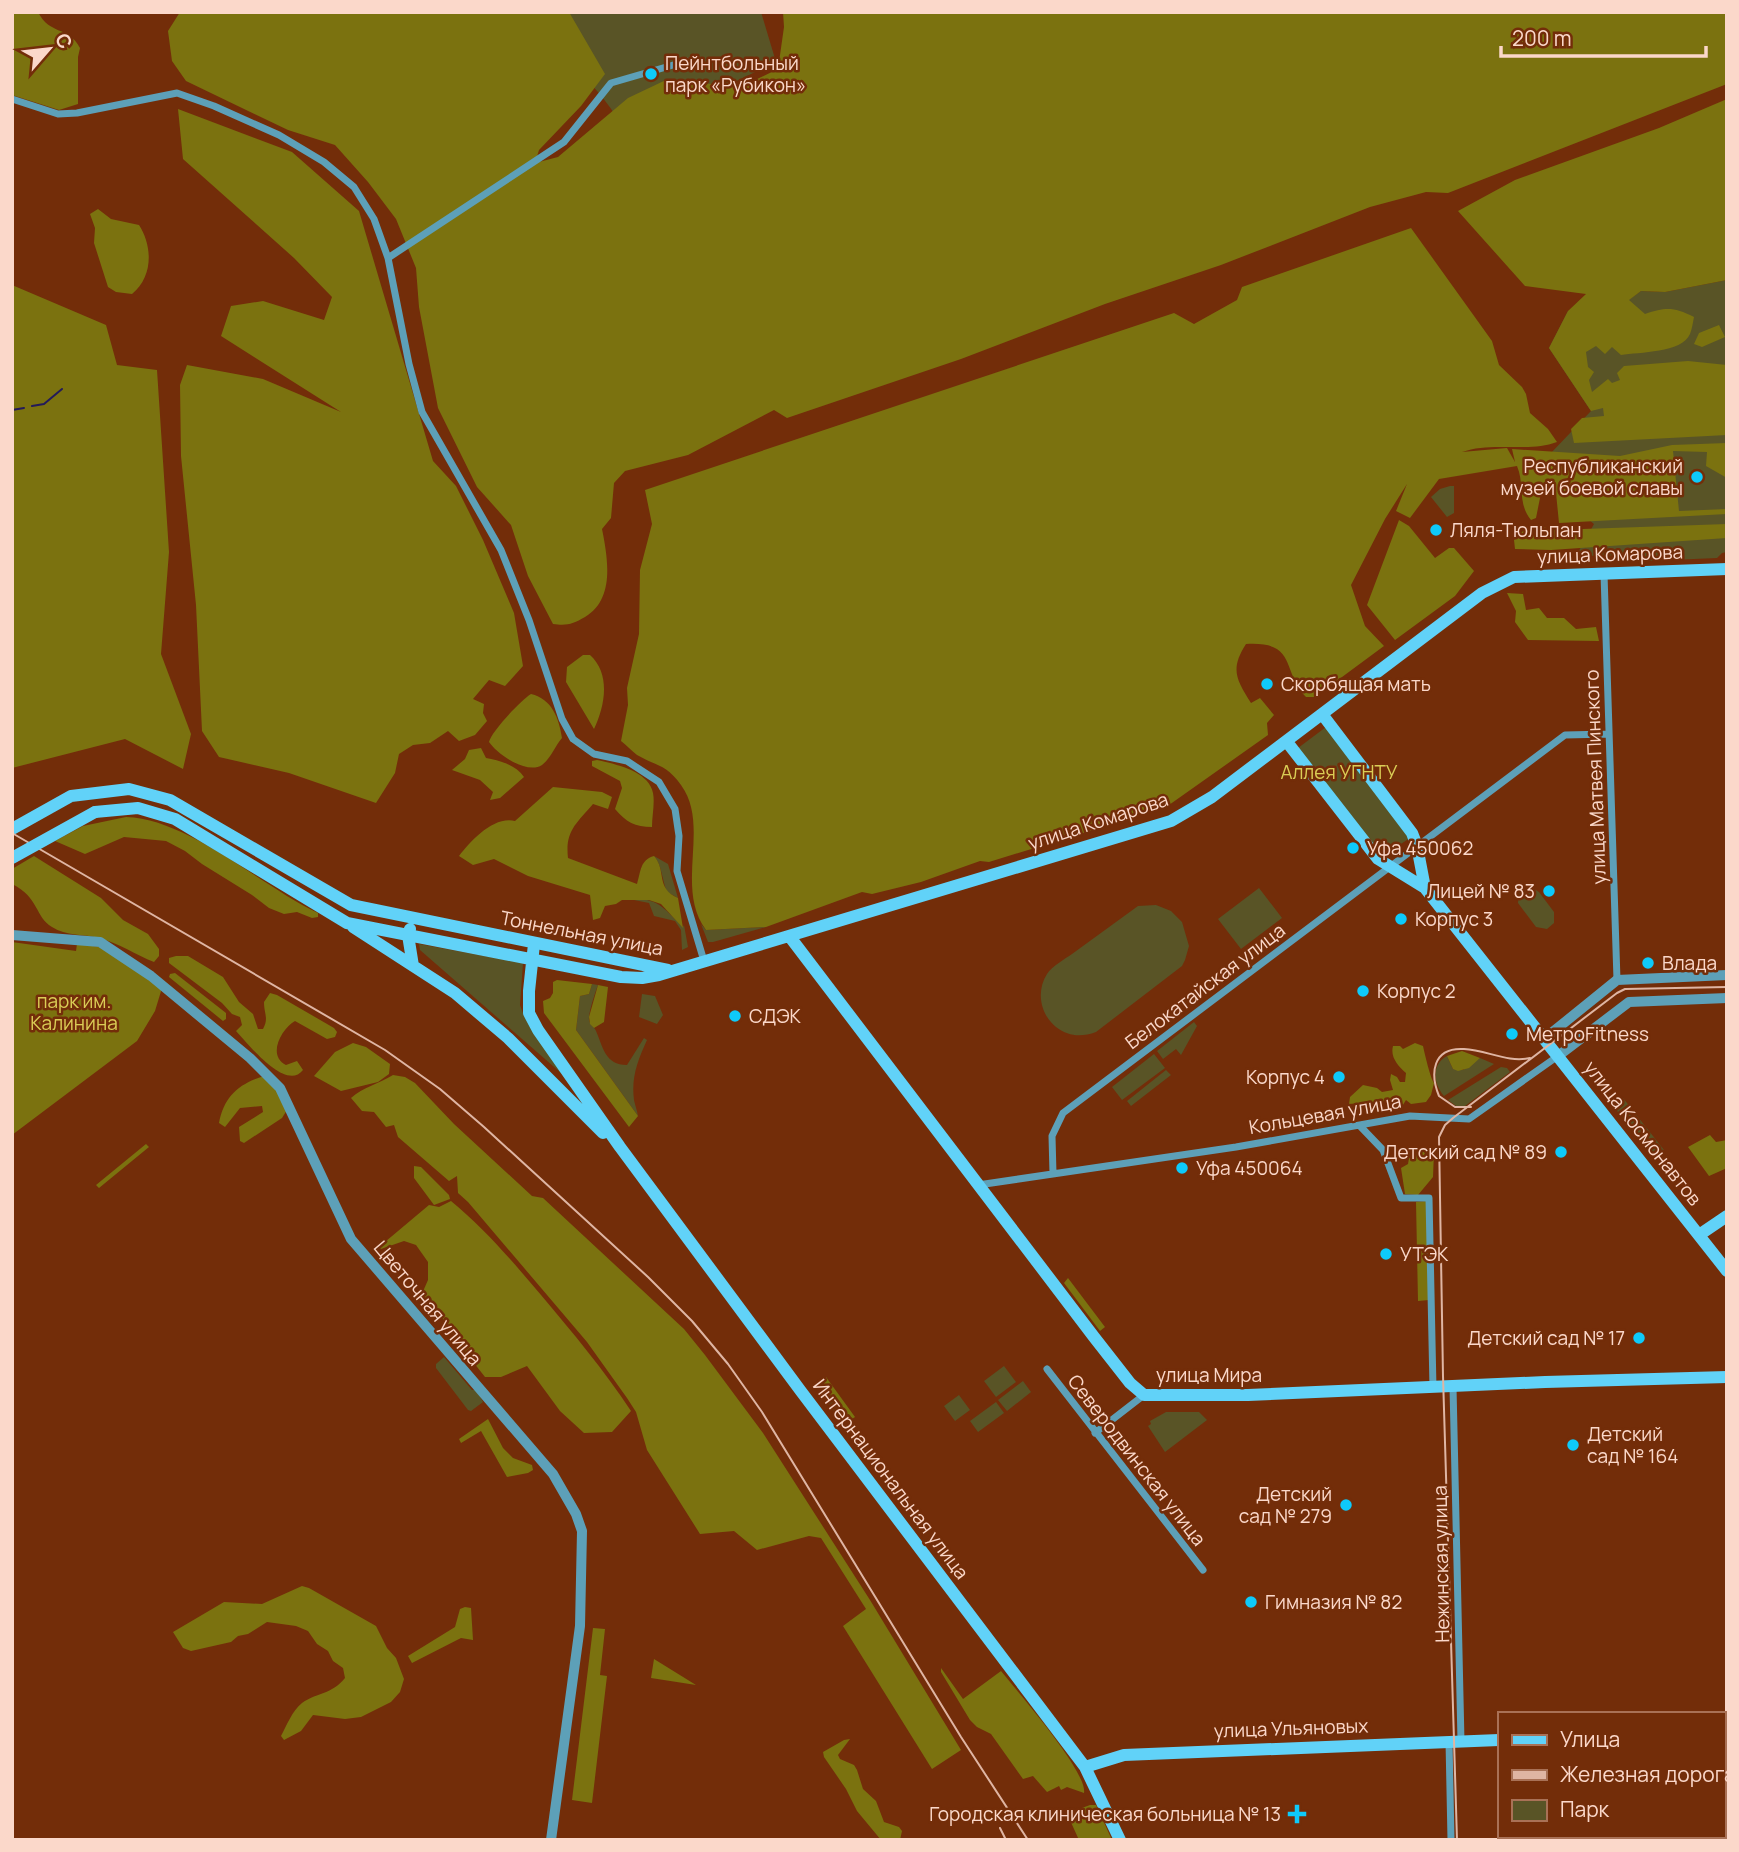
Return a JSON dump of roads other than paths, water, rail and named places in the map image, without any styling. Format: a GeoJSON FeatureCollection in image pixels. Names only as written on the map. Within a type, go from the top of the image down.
{"type":"FeatureCollection","features":[{"type":"Feature","properties":{"kind":"main road","name":"улица Комарова"},"geometry":{"type":"LineString","coordinates":[[672,971],[1171,821],[1212,797],[1498,583],[1514,577],[1727,569]]}},
{"type":"Feature","properties":{"kind":"main road","name":"улица Космонавтов"},"geometry":{"type":"LineString","coordinates":[[1322,714],[1412,833],[1417,846],[1424,888]]}},
{"type":"Feature","properties":{"kind":"main road","name":"улица Космонавтов"},"geometry":{"type":"LineString","coordinates":[[1287,742],[1378,859],[1424,888],[1727,1270]]}},
{"type":"Feature","properties":{"kind":"main road","name":"Тоннельная улица"},"geometry":{"type":"LineString","coordinates":[[12,829],[71,796],[129,789],[170,800],[351,905],[672,971]]}},
{"type":"Feature","properties":{"kind":"main road","name":"Тоннельная улица"},"geometry":{"type":"LineString","coordinates":[[12,858],[95,812],[138,808],[175,819],[347,923],[621,977],[642,978],[672,971]]}},
{"type":"Feature","properties":{"kind":"main road"},"geometry":{"type":"LineString","coordinates":[[413,918],[408,934],[413,966]]}},
{"type":"Feature","properties":{"kind":"main road","name":"Интернациональная улица"},"geometry":{"type":"LineString","coordinates":[[347,923],[454,993],[508,1038],[620,1147]]}},
{"type":"Feature","properties":{"kind":"main road","name":"улица Мира"},"geometry":{"type":"LineString","coordinates":[[790,937],[1130,1383],[1144,1395],[1248,1395],[1727,1377]]}},
{"type":"Feature","properties":{"kind":"main road","name":"Интернациональная улица"},"geometry":{"type":"LineString","coordinates":[[534,944],[529,1013],[620,1147],[1085,1767],[1120,1840]]}},
{"type":"Feature","properties":{"kind":"main road"},"geometry":{"type":"LineString","coordinates":[[1699,1235],[1727,1216]]}},
{"type":"Feature","properties":{"kind":"main road","name":"улица Ульяновых"},"geometry":{"type":"LineString","coordinates":[[1085,1767],[1124,1755],[1498,1740]]}},
{"type":"Feature","properties":{"kind":"street"},"geometry":{"type":"LineString","coordinates":[[388,258],[564,142],[611,83],[687,61]]}},
{"type":"Feature","properties":{"kind":"street"},"geometry":{"type":"LineString","coordinates":[[12,100],[58,114],[77,113],[177,93],[279,135],[324,162],[354,187],[374,219],[388,258],[409,364],[422,412],[502,550],[562,719],[573,739],[594,754],[627,761],[659,782],[675,810],[679,836],[677,871],[704,961]]}},
{"type":"Feature","properties":{"kind":"street","name":"улица Матвея Пинского"},"geometry":{"type":"LineString","coordinates":[[1604,574],[1617,980]]}},
{"type":"Feature","properties":{"kind":"street","name":"Белокатайская улица"},"geometry":{"type":"LineString","coordinates":[[1053,1174],[1052,1136],[1063,1113],[1565,736],[1609,734]]}},
{"type":"Feature","properties":{"kind":"street","name":"Цветочная улица"},"geometry":{"type":"LineString","coordinates":[[12,935],[100,942],[151,976],[250,1058],[280,1088],[351,1239],[553,1474],[576,1514],[582,1531],[580,1626],[551,1840]]}},
{"type":"Feature","properties":{"kind":"street"},"geometry":{"type":"LineString","coordinates":[[1544,1039],[1617,980],[1727,975]]}},
{"type":"Feature","properties":{"kind":"street","name":"Кольцевая улица"},"geometry":{"type":"LineString","coordinates":[[977,1185],[1236,1147],[1410,1116],[1469,1119],[1629,1002],[1727,998]]}},
{"type":"Feature","properties":{"kind":"street"},"geometry":{"type":"LineString","coordinates":[[1360,1126],[1383,1150],[1401,1198],[1429,1198],[1433,1388]]}},
{"type":"Feature","properties":{"kind":"street","name":"Северодвинская улица"},"geometry":{"type":"LineString","coordinates":[[1047,1369],[1203,1570]]}},
{"type":"Feature","properties":{"kind":"street","name":"Нежинская улица"},"geometry":{"type":"LineString","coordinates":[[1451,1840],[1455,1741],[1453,1387]]}},
{"type":"Feature","properties":{"kind":"street"},"geometry":{"type":"LineString","coordinates":[[1095,1433],[1144,1395]]}},
{"type":"Feature","properties":{"kind":"waterway"},"geometry":{"type":"LineString","coordinates":[[32,406],[44,404],[62,389]]}},
{"type":"Feature","properties":{"kind":"waterway"},"geometry":{"type":"LineString","coordinates":[[12,410],[24,408]]}},
{"type":"Feature","properties":{"kind":"tram line"},"geometry":{"type":"LineString","coordinates":[[1457,1840],[1443,1376],[1439,1137],[1445,1125],[1453,1118],[1617,993],[1625,989],[1727,987]]}},
{"type":"Feature","properties":{"kind":"tram line"},"geometry":{"type":"LineString","coordinates":[[1471,1107],[1455,1107],[1439,1096],[1435,1071],[1436,1064],[1445,1052],[1464,1049],[1505,1058],[1530,1058]]}},
{"type":"Feature","properties":{"kind":"railway"},"geometry":{"type":"LineString","coordinates":[[12,833],[385,1050],[440,1089],[648,1277],[692,1321],[728,1364],[762,1412],[961,1737],[1028,1840]]}},
{"type":"Feature","properties":{"kind":"railway"},"geometry":{"type":"LineString","coordinates":[[1000,1828],[1006,1840]]}},
{"type":"Feature","properties":{"kind":"place","name":"Пейнтбольный парк «Рубикон»"},"geometry":{"type":"Point","coordinates":[651,74]}},
{"type":"Feature","properties":{"kind":"place","name":"Республиканский музей боевой славы"},"geometry":{"type":"Point","coordinates":[1697,477]}},
{"type":"Feature","properties":{"kind":"place","name":"Ляля-Тюльпан"},"geometry":{"type":"Point","coordinates":[1436,530]}},
{"type":"Feature","properties":{"kind":"place","name":"Скорбящая мать"},"geometry":{"type":"Point","coordinates":[1267,684]}},
{"type":"Feature","properties":{"kind":"place","name":"Уфа 450062"},"geometry":{"type":"Point","coordinates":[1353,848]}},
{"type":"Feature","properties":{"kind":"place","name":"Лицей № 83"},"geometry":{"type":"Point","coordinates":[1549,891]}},
{"type":"Feature","properties":{"kind":"place","name":"Корпус 3"},"geometry":{"type":"Point","coordinates":[1401,919]}},
{"type":"Feature","properties":{"kind":"place","name":"Влада"},"geometry":{"type":"Point","coordinates":[1648,963]}},
{"type":"Feature","properties":{"kind":"place","name":"Корпус 2"},"geometry":{"type":"Point","coordinates":[1363,991]}},
{"type":"Feature","properties":{"kind":"place","name":"СДЭК"},"geometry":{"type":"Point","coordinates":[735,1016]}},
{"type":"Feature","properties":{"kind":"place","name":"МетроFitness"},"geometry":{"type":"Point","coordinates":[1512,1034]}},
{"type":"Feature","properties":{"kind":"place","name":"Корпус 4"},"geometry":{"type":"Point","coordinates":[1339,1077]}},
{"type":"Feature","properties":{"kind":"place","name":"Детский сад № 89"},"geometry":{"type":"Point","coordinates":[1561,1152]}},
{"type":"Feature","properties":{"kind":"place","name":"Уфа 450064"},"geometry":{"type":"Point","coordinates":[1182,1168]}},
{"type":"Feature","properties":{"kind":"place","name":"УТЭК"},"geometry":{"type":"Point","coordinates":[1386,1254]}},
{"type":"Feature","properties":{"kind":"place","name":"Детский сад № 17"},"geometry":{"type":"Point","coordinates":[1639,1338]}},
{"type":"Feature","properties":{"kind":"place","name":"Детский сад № 164"},"geometry":{"type":"Point","coordinates":[1573,1445]}},
{"type":"Feature","properties":{"kind":"place","name":"Детский сад № 279"},"geometry":{"type":"Point","coordinates":[1346,1505]}},
{"type":"Feature","properties":{"kind":"place","name":"Гимназия № 82"},"geometry":{"type":"Point","coordinates":[1251,1602]}},
{"type":"Feature","properties":{"kind":"place","name":"Городская клиническая больница № 13"},"geometry":{"type":"Point","coordinates":[1297,1814]}},
{"type":"Feature","properties":{"kind":"park label","name":"Аллея УГНТУ"},"geometry":{"type":"Point","coordinates":[1339,772]}},
{"type":"Feature","properties":{"kind":"park label","name":"парк им. Калинина"},"geometry":{"type":"Point","coordinates":[74,1012]}}]}
